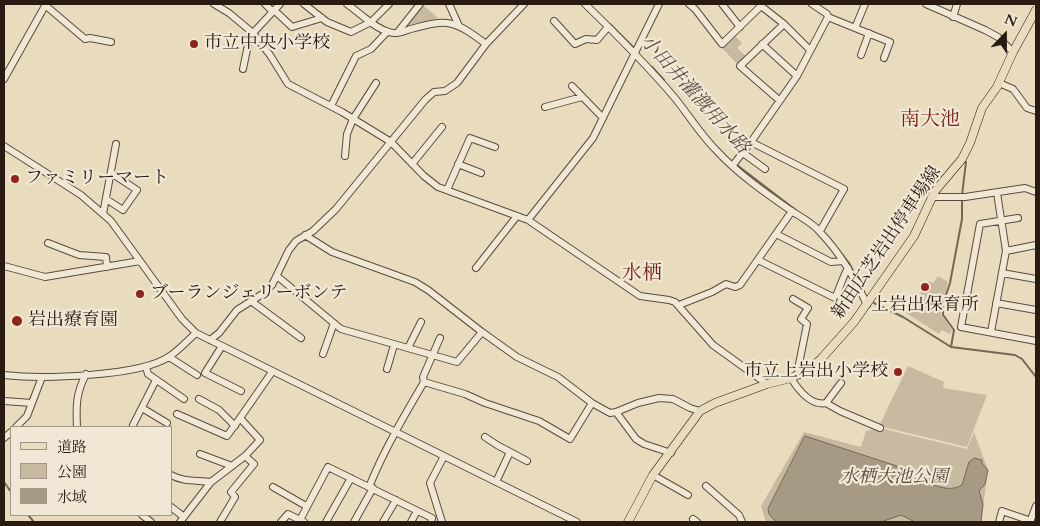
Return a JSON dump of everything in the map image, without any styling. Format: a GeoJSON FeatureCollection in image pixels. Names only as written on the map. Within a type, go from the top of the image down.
{"type":"FeatureCollection","features":[{"type":"Feature","properties":{"kind":"main road","name":"新田広芝岩出停車場線"},"geometry":{"type":"LineString","coordinates":[[628,522],[653,475],[700,411],[715,403],[767,384],[800,375],[821,359],[847,331],[868,304],[914,236],[935,191],[962,159],[970,143],[982,108],[999,83],[1013,52],[1036,10]]}},
{"type":"Feature","properties":{"kind":"street"},"geometry":{"type":"LineString","coordinates":[[214,4],[229,13],[253,34],[270,54],[288,84],[331,106],[391,142],[424,176],[438,187],[528,220],[640,296],[669,300],[679,305],[714,345],[767,384]]}},
{"type":"Feature","properties":{"kind":"street"},"geometry":{"type":"LineString","coordinates":[[265,4],[292,27],[322,18]]}},
{"type":"Feature","properties":{"kind":"street"},"geometry":{"type":"LineString","coordinates":[[243,69],[249,40],[280,4]]}},
{"type":"Feature","properties":{"kind":"street"},"geometry":{"type":"LineString","coordinates":[[304,4],[327,22],[350,32],[371,22],[389,4]]}},
{"type":"Feature","properties":{"kind":"street"},"geometry":{"type":"LineString","coordinates":[[396,34],[420,4]]}},
{"type":"Feature","properties":{"kind":"street"},"geometry":{"type":"LineString","coordinates":[[449,4],[458,26]]}},
{"type":"Feature","properties":{"kind":"street"},"geometry":{"type":"LineString","coordinates":[[210,340],[219,333],[237,310],[272,285],[289,250],[296,241],[313,230],[336,209],[425,100],[434,92],[445,90],[457,83],[486,44],[524,4]]}},
{"type":"Feature","properties":{"kind":"street"},"geometry":{"type":"LineString","coordinates":[[585,4],[646,64],[694,126],[717,152],[734,164],[769,195],[821,228],[848,268],[868,304]]}},
{"type":"Feature","properties":{"kind":"street"},"geometry":{"type":"LineString","coordinates":[[528,220],[593,138],[659,4]]}},
{"type":"Feature","properties":{"kind":"street"},"geometry":{"type":"LineString","coordinates":[[690,4],[696,9],[722,44],[761,6],[784,24],[810,50]]}},
{"type":"Feature","properties":{"kind":"street"},"geometry":{"type":"LineString","coordinates":[[812,4],[827,14],[828,17],[890,42],[884,58]]}},
{"type":"Feature","properties":{"kind":"street"},"geometry":{"type":"LineString","coordinates":[[855,28],[865,4]]}},
{"type":"Feature","properties":{"kind":"street"},"geometry":{"type":"LineString","coordinates":[[926,4],[998,37],[1013,52]]}},
{"type":"Feature","properties":{"kind":"street"},"geometry":{"type":"LineString","coordinates":[[953,17],[957,4]]}},
{"type":"Feature","properties":{"kind":"street"},"geometry":{"type":"LineString","coordinates":[[4,79],[46,5],[85,39],[90,38],[111,42]]}},
{"type":"Feature","properties":{"kind":"street"},"geometry":{"type":"LineString","coordinates":[[352,5],[371,22],[387,32],[396,34],[440,22],[458,26],[486,44]]}},
{"type":"Feature","properties":{"kind":"street"},"geometry":{"type":"LineString","coordinates":[[726,5],[740,27]]}},
{"type":"Feature","properties":{"kind":"street"},"geometry":{"type":"LineString","coordinates":[[734,164],[797,76],[828,17]]}},
{"type":"Feature","properties":{"kind":"street"},"geometry":{"type":"LineString","coordinates":[[554,21],[575,44],[586,39],[597,40],[608,27]]}},
{"type":"Feature","properties":{"kind":"street"},"geometry":{"type":"LineString","coordinates":[[779,100],[740,66],[784,24]]}},
{"type":"Feature","properties":{"kind":"street"},"geometry":{"type":"LineString","coordinates":[[331,106],[356,56],[371,49],[387,32]]}},
{"type":"Feature","properties":{"kind":"street"},"geometry":{"type":"LineString","coordinates":[[860,55],[869,34]]}},
{"type":"Feature","properties":{"kind":"street"},"geometry":{"type":"LineString","coordinates":[[762,44],[797,76]]}},
{"type":"Feature","properties":{"kind":"street"},"geometry":{"type":"LineString","coordinates":[[345,156],[347,134],[353,119],[376,83]]}},
{"type":"Feature","properties":{"kind":"street"},"geometry":{"type":"LineString","coordinates":[[999,83],[1013,89],[1027,108],[1036,111]]}},
{"type":"Feature","properties":{"kind":"street"},"geometry":{"type":"LineString","coordinates":[[572,86],[603,118]]}},
{"type":"Feature","properties":{"kind":"street"},"geometry":{"type":"LineString","coordinates":[[545,107],[582,97]]}},
{"type":"Feature","properties":{"kind":"street"},"geometry":{"type":"LineString","coordinates":[[412,164],[442,127]]}},
{"type":"Feature","properties":{"kind":"street"},"geometry":{"type":"LineString","coordinates":[[447,190],[470,138],[495,148]]}},
{"type":"Feature","properties":{"kind":"street"},"geometry":{"type":"LineString","coordinates":[[751,142],[844,189],[821,228]]}},
{"type":"Feature","properties":{"kind":"street"},"geometry":{"type":"LineString","coordinates":[[103,214],[116,144]]}},
{"type":"Feature","properties":{"kind":"street"},"geometry":{"type":"LineString","coordinates":[[4,146],[81,195],[111,220],[182,319],[196,333],[577,522]]}},
{"type":"Feature","properties":{"kind":"street"},"geometry":{"type":"LineString","coordinates":[[743,153],[765,169]]}},
{"type":"Feature","properties":{"kind":"street"},"geometry":{"type":"LineString","coordinates":[[458,164],[481,173]]}},
{"type":"Feature","properties":{"kind":"street"},"geometry":{"type":"LineString","coordinates":[[106,199],[123,210],[137,190],[111,173]]}},
{"type":"Feature","properties":{"kind":"street"},"geometry":{"type":"LineString","coordinates":[[932,198],[997,194],[1026,188],[1036,192]]}},
{"type":"Feature","properties":{"kind":"street"},"geometry":{"type":"LineString","coordinates":[[991,332],[1006,251],[997,194]]}},
{"type":"Feature","properties":{"kind":"street"},"geometry":{"type":"LineString","coordinates":[[679,305],[712,292],[726,284],[735,287],[740,285],[792,211]]}},
{"type":"Feature","properties":{"kind":"street"},"geometry":{"type":"LineString","coordinates":[[476,268],[517,216]]}},
{"type":"Feature","properties":{"kind":"street"},"geometry":{"type":"LineString","coordinates":[[1018,218],[980,224],[961,327],[1036,341]]}},
{"type":"Feature","properties":{"kind":"street"},"geometry":{"type":"LineString","coordinates":[[776,234],[831,262],[843,261]]}},
{"type":"Feature","properties":{"kind":"street"},"geometry":{"type":"LineString","coordinates":[[305,235],[332,252],[414,282],[428,290],[517,357],[565,382],[592,403],[610,413],[659,398],[673,399],[700,411]]}},
{"type":"Feature","properties":{"kind":"street"},"geometry":{"type":"LineString","coordinates":[[48,243],[79,255],[106,256],[108,267]]}},
{"type":"Feature","properties":{"kind":"street"},"geometry":{"type":"LineString","coordinates":[[1006,251],[1036,246]]}},
{"type":"Feature","properties":{"kind":"street"},"geometry":{"type":"LineString","coordinates":[[758,260],[834,298],[843,283],[844,274],[848,268]]}},
{"type":"Feature","properties":{"kind":"street"},"geometry":{"type":"LineString","coordinates":[[4,266],[45,277],[140,261]]}},
{"type":"Feature","properties":{"kind":"street"},"geometry":{"type":"LineString","coordinates":[[1002,273],[1036,279]]}},
{"type":"Feature","properties":{"kind":"street"},"geometry":{"type":"LineString","coordinates":[[276,276],[341,329],[394,345],[457,362],[482,332]]}},
{"type":"Feature","properties":{"kind":"street"},"geometry":{"type":"LineString","coordinates":[[793,299],[808,308],[801,319],[807,324],[798,369],[800,375]]}},
{"type":"Feature","properties":{"kind":"street"},"geometry":{"type":"LineString","coordinates":[[252,301],[301,338]]}},
{"type":"Feature","properties":{"kind":"street"},"geometry":{"type":"LineString","coordinates":[[996,302],[1036,310]]}},
{"type":"Feature","properties":{"kind":"street"},"geometry":{"type":"LineString","coordinates":[[408,348],[421,322]]}},
{"type":"Feature","properties":{"kind":"street"},"geometry":{"type":"LineString","coordinates":[[323,354],[334,323]]}},
{"type":"Feature","properties":{"kind":"street"},"geometry":{"type":"LineString","coordinates":[[4,375],[42,377],[136,370],[170,357],[196,333]]}},
{"type":"Feature","properties":{"kind":"street"},"geometry":{"type":"LineString","coordinates":[[354,522],[371,488],[377,467],[424,382],[422,377],[440,338]]}},
{"type":"Feature","properties":{"kind":"street"},"geometry":{"type":"LineString","coordinates":[[387,369],[394,345]]}},
{"type":"Feature","properties":{"kind":"street"},"geometry":{"type":"LineString","coordinates":[[222,346],[205,372],[241,391]]}},
{"type":"Feature","properties":{"kind":"street"},"geometry":{"type":"LineString","coordinates":[[170,357],[197,375]]}},
{"type":"Feature","properties":{"kind":"street"},"geometry":{"type":"LineString","coordinates":[[146,367],[148,374],[184,400]]}},
{"type":"Feature","properties":{"kind":"street"},"geometry":{"type":"LineString","coordinates":[[177,414],[227,436],[272,372]]}},
{"type":"Feature","properties":{"kind":"street"},"geometry":{"type":"LineString","coordinates":[[77,426],[76,412],[79,389],[86,374]]}},
{"type":"Feature","properties":{"kind":"street"},"geometry":{"type":"LineString","coordinates":[[17,426],[26,416],[42,377]]}},
{"type":"Feature","properties":{"kind":"street"},"geometry":{"type":"LineString","coordinates":[[791,378],[796,387],[809,399],[819,404],[826,403],[880,428]]}},
{"type":"Feature","properties":{"kind":"street"},"geometry":{"type":"LineString","coordinates":[[133,425],[156,380]]}},
{"type":"Feature","properties":{"kind":"street"},"geometry":{"type":"LineString","coordinates":[[424,382],[465,394],[485,403],[539,421],[570,439],[592,403]]}},
{"type":"Feature","properties":{"kind":"street"},"geometry":{"type":"LineString","coordinates":[[826,403],[841,383]]}},
{"type":"Feature","properties":{"kind":"street"},"geometry":{"type":"LineString","coordinates":[[199,399],[219,410],[235,426]]}},
{"type":"Feature","properties":{"kind":"street"},"geometry":{"type":"LineString","coordinates":[[4,401],[32,404]]}},
{"type":"Feature","properties":{"kind":"street"},"geometry":{"type":"LineString","coordinates":[[142,408],[167,423]]}},
{"type":"Feature","properties":{"kind":"street"},"geometry":{"type":"LineString","coordinates":[[616,412],[636,439],[644,444],[671,453]]}},
{"type":"Feature","properties":{"kind":"street"},"geometry":{"type":"LineString","coordinates":[[172,508],[182,520],[211,482],[245,456],[260,440],[240,418]]}},
{"type":"Feature","properties":{"kind":"street"},"geometry":{"type":"LineString","coordinates":[[485,436],[527,460]]}},
{"type":"Feature","properties":{"kind":"street"},"geometry":{"type":"LineString","coordinates":[[496,482],[510,452]]}},
{"type":"Feature","properties":{"kind":"street"},"geometry":{"type":"LineString","coordinates":[[200,454],[232,466]]}},
{"type":"Feature","properties":{"kind":"street"},"geometry":{"type":"LineString","coordinates":[[220,522],[236,497],[231,492],[254,464],[245,456]]}},
{"type":"Feature","properties":{"kind":"street"},"geometry":{"type":"LineString","coordinates":[[442,522],[430,483],[444,456]]}},
{"type":"Feature","properties":{"kind":"street"},"geometry":{"type":"LineString","coordinates":[[281,522],[288,514],[302,521],[306,506],[328,467],[432,518],[431,522]]}},
{"type":"Feature","properties":{"kind":"street"},"geometry":{"type":"LineString","coordinates":[[653,475],[688,495]]}},
{"type":"Feature","properties":{"kind":"street"},"geometry":{"type":"LineString","coordinates":[[172,476],[180,480],[191,479],[211,482]]}},
{"type":"Feature","properties":{"kind":"street"},"geometry":{"type":"LineString","coordinates":[[326,522],[351,478]]}},
{"type":"Feature","properties":{"kind":"street"},"geometry":{"type":"LineString","coordinates":[[273,486],[306,506]]}},
{"type":"Feature","properties":{"kind":"street"},"geometry":{"type":"LineString","coordinates":[[706,486],[740,515],[742,522]]}},
{"type":"Feature","properties":{"kind":"street"},"geometry":{"type":"LineString","coordinates":[[383,522],[396,500]]}},
{"type":"Feature","properties":{"kind":"street"},"geometry":{"type":"LineString","coordinates":[[999,522],[1002,511],[1033,518],[1036,506]]}},
{"type":"Feature","properties":{"kind":"street"},"geometry":{"type":"LineString","coordinates":[[411,522],[417,511]]}},
{"type":"Feature","properties":{"kind":"green space"},"geometry":{"type":"Polygon","coordinates":[[[423,5],[438,18],[401,30],[423,5]]]}},
{"type":"Feature","properties":{"kind":"green space"},"geometry":{"type":"Polygon","coordinates":[[[735,36],[742,43],[737,48],[746,56],[737,64],[722,48],[735,36]]]}},
{"type":"Feature","properties":{"kind":"green space"},"geometry":{"type":"Polygon","coordinates":[[[938,276],[948,282],[941,315],[952,330],[950,334],[942,330],[939,334],[906,313],[929,281],[933,283],[938,276]]]}},
{"type":"Feature","properties":{"kind":"green space"},"geometry":{"type":"Polygon","coordinates":[[[908,366],[944,382],[943,388],[987,395],[967,447],[879,426],[908,366]]]}},
{"type":"Feature","properties":{"kind":"green space","name":"水栖大池公園"},"geometry":{"type":"Polygon","coordinates":[[[880,428],[967,449],[974,432],[988,470],[981,522],[766,522],[761,506],[804,432],[861,447],[866,431],[880,428]]]}},
{"type":"Feature","properties":{"kind":"water","name":"水栖大池公園"},"geometry":{"type":"Polygon","coordinates":[[[805,436],[909,470],[909,474],[932,481],[931,484],[939,487],[954,488],[962,485],[969,462],[974,458],[982,460],[982,463],[988,470],[985,484],[979,491],[983,504],[981,522],[915,522],[901,515],[881,522],[776,522],[769,514],[768,509],[805,436]]]}},
{"type":"Feature","properties":{"kind":"waterway","name":"小田井灌漑用水路"},"geometry":{"type":"LineString","coordinates":[[610,24],[635,49]]}},
{"type":"Feature","properties":{"kind":"waterway","name":"小田井灌漑用水路"},"geometry":{"type":"LineString","coordinates":[[652,67],[664,80]]}},
{"type":"Feature","properties":{"kind":"waterway"},"geometry":{"type":"LineString","coordinates":[[962,195],[966,162]]}},
{"type":"Feature","properties":{"kind":"waterway","name":"小田井灌漑用水路"},"geometry":{"type":"LineString","coordinates":[[737,165],[797,211]]}},
{"type":"Feature","properties":{"kind":"waterway"},"geometry":{"type":"LineString","coordinates":[[951,347],[954,330],[943,315],[943,304],[950,283],[962,219],[962,200]]}},
{"type":"Feature","properties":{"kind":"waterway","name":"小田井灌漑用水路"},"geometry":{"type":"LineString","coordinates":[[841,253],[849,263],[857,279]]}},
{"type":"Feature","properties":{"kind":"waterway","name":"小田井灌漑用水路"},"geometry":{"type":"LineString","coordinates":[[874,303],[903,317],[951,347],[1015,355],[1022,359],[1036,377]]}},
{"type":"Feature","properties":{"kind":"waterway"},"geometry":{"type":"LineString","coordinates":[[4,482],[10,491]]}},
{"type":"Feature","properties":{"kind":"waterway"},"geometry":{"type":"LineString","coordinates":[[29,516],[34,522]]}},
{"type":"Feature","properties":{"kind":"place","name":"市立中央小学校"},"geometry":{"type":"Point","coordinates":[194,44]}},
{"type":"Feature","properties":{"kind":"place","name":"ファミリーマート"},"geometry":{"type":"Point","coordinates":[15,179]}},
{"type":"Feature","properties":{"kind":"place","name":"上岩出保育所"},"geometry":{"type":"Point","coordinates":[925,287]}},
{"type":"Feature","properties":{"kind":"place","name":"ブーランジェリーボンテ"},"geometry":{"type":"Point","coordinates":[140,294]}},
{"type":"Feature","properties":{"kind":"place","name":"岩出療育園"},"geometry":{"type":"Point","coordinates":[17,321]}},
{"type":"Feature","properties":{"kind":"place","name":"市立上岩出小学校"},"geometry":{"type":"Point","coordinates":[898,372]}},
{"type":"Feature","properties":{"kind":"district","name":"南大池"},"geometry":{"type":"Point","coordinates":[930,120]}},
{"type":"Feature","properties":{"kind":"district","name":"水栖"},"geometry":{"type":"Point","coordinates":[642,274]}}]}
